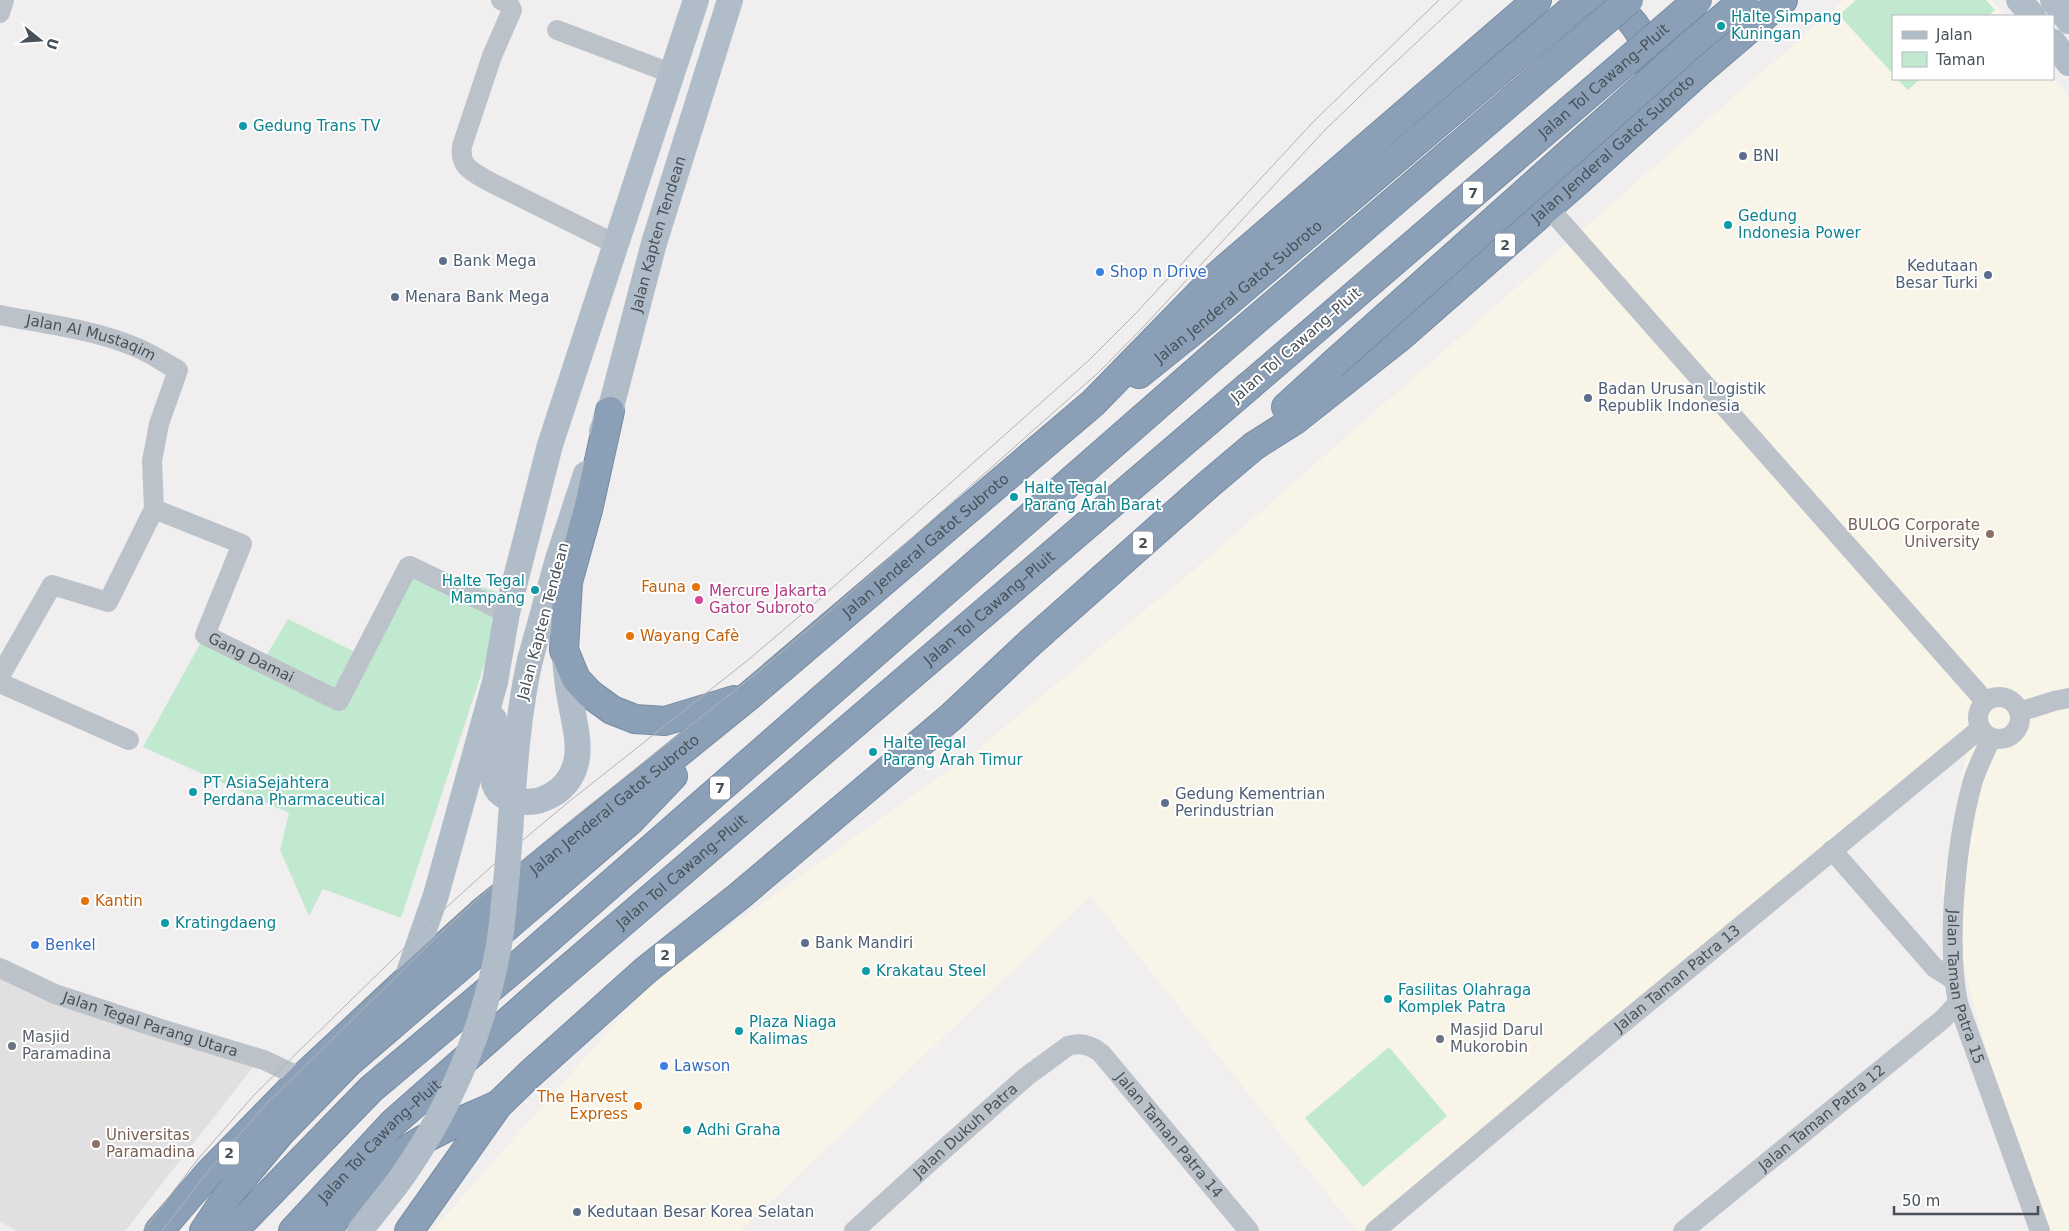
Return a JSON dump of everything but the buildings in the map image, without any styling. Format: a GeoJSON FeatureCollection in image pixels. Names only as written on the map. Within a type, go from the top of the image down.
{"type":"FeatureCollection","features":[{"type":"Feature","properties":{"kind":"highway","name":"Jalan Jenderal Gatot Subroto"},"geometry":{"type":"LineString","coordinates":[[159,1231],[209,1173],[302,1078],[481,913],[750,695],[1093,403],[1216,276],[1537,0]]}},
{"type":"Feature","properties":{"kind":"highway","name":"Jalan Jenderal Gatot Subroto"},"geometry":{"type":"LineString","coordinates":[[1093,403],[1134,378],[1206,320],[1583,0]]}},
{"type":"Feature","properties":{"kind":"highway"},"geometry":{"type":"LineString","coordinates":[[1598,0],[1616,8],[1628,18],[1643,36],[1650,61],[1650,87],[1643,124]]}},
{"type":"Feature","properties":{"kind":"highway","name":"7"},"geometry":{"type":"LineString","coordinates":[[233,1231],[371,1090],[523,961],[1216,354],[1629,0]]}},
{"type":"Feature","properties":{"kind":"highway","name":"Jalan Tol Cawang–Pluit"},"geometry":{"type":"LineString","coordinates":[[293,1231],[393,1123],[562,974],[1698,0]]}},
{"type":"Feature","properties":{"kind":"highway","name":"Jalan Jenderal Gatot Subroto"},"geometry":{"type":"LineString","coordinates":[[1254,446],[1278,415],[1331,366],[1671,62],[1744,0]]}},
{"type":"Feature","properties":{"kind":"highway","name":"Jalan Jenderal Gatot Subroto"},"geometry":{"type":"LineString","coordinates":[[409,1231],[498,1105],[646,970],[738,897],[951,718],[1032,641],[1169,518],[1254,446],[1295,420],[1400,337],[1643,124],[1701,70],[1783,0]]}},
{"type":"Feature","properties":{"kind":"highway"},"geometry":{"type":"LineString","coordinates":[[610,411],[588,510],[568,582],[564,650],[576,679],[590,694],[612,710],[635,719],[665,721],[750,695]]}},
{"type":"Feature","properties":{"kind":"highway"},"geometry":{"type":"LineString","coordinates":[[204,1231],[228,1195],[281,1132],[349,1062],[632,819],[674,775],[726,714]]}},
{"type":"Feature","properties":{"kind":"highway"},"geometry":{"type":"LineString","coordinates":[[325,1231],[380,1173],[408,1150],[437,1133],[498,1105]]}},
{"type":"Feature","properties":{"kind":"main road","name":"Jalan Kapten Tendean"},"geometry":{"type":"LineString","coordinates":[[406,981],[436,895],[495,682],[507,613],[550,445],[617,246],[696,0]]}},
{"type":"Feature","properties":{"kind":"main road","name":"Jalan Kapten Tendean"},"geometry":{"type":"LineString","coordinates":[[360,1231],[404,1175],[437,1120],[460,1072],[483,1010],[499,944],[510,844],[522,694],[530,660],[558,559],[610,411],[654,243],[730,0]]}},
{"type":"Feature","properties":{"kind":"main road"},"geometry":{"type":"LineString","coordinates":[[2019,0],[2032,15]]}},
{"type":"Feature","properties":{"kind":"main road"},"geometry":{"type":"LineString","coordinates":[[2053,0],[2069,21]]}},
{"type":"Feature","properties":{"kind":"main road"},"geometry":{"type":"LineString","coordinates":[[2054,43],[2069,63]]}},
{"type":"Feature","properties":{"kind":"main road"},"geometry":{"type":"LineString","coordinates":[[495,682],[493,771],[496,789],[505,797],[519,802],[532,803],[547,798],[566,784],[573,773],[577,761],[577,739],[567,681],[564,650]]}},
{"type":"Feature","properties":{"kind":"street"},"geometry":{"type":"LineString","coordinates":[[0,13],[4,0]]}},
{"type":"Feature","properties":{"kind":"street"},"geometry":{"type":"LineString","coordinates":[[501,0],[509,4],[512,10],[492,56],[462,146],[461,157],[464,164],[474,173],[492,183],[617,246]]}},
{"type":"Feature","properties":{"kind":"street"},"geometry":{"type":"LineString","coordinates":[[557,30],[673,74]]}},
{"type":"Feature","properties":{"kind":"street"},"geometry":{"type":"LineString","coordinates":[[1548,207],[1985,701]]}},
{"type":"Feature","properties":{"kind":"street","name":"Jalan Al Mustaqim"},"geometry":{"type":"LineString","coordinates":[[0,315],[64,327],[112,340],[140,349],[178,370],[159,424],[152,461],[154,509]]}},
{"type":"Feature","properties":{"kind":"street"},"geometry":{"type":"LineString","coordinates":[[0,676],[52,585],[108,602],[154,509]]}},
{"type":"Feature","properties":{"kind":"street","name":"Gang Damai"},"geometry":{"type":"LineString","coordinates":[[154,509],[242,544],[205,635],[338,701],[408,567],[410,566],[507,613]]}},
{"type":"Feature","properties":{"kind":"street"},"geometry":{"type":"LineString","coordinates":[[0,683],[129,740]]}},
{"type":"Feature","properties":{"kind":"street"},"geometry":{"type":"LineString","coordinates":[[2001,697],[2009,699],[2016,704],[2020,712],[2020,720],[2013,734],[1999,740],[1986,734],[1978,714],[1985,701],[2001,697]]}},
{"type":"Feature","properties":{"kind":"street"},"geometry":{"type":"LineString","coordinates":[[2020,712],[2069,698]]}},
{"type":"Feature","properties":{"kind":"street","name":"Jalan Taman Patra 13"},"geometry":{"type":"LineString","coordinates":[[1375,1231],[1832,850],[1986,734]]}},
{"type":"Feature","properties":{"kind":"street","name":"Jalan Taman Patra 15"},"geometry":{"type":"LineString","coordinates":[[1986,734],[1972,783],[1960,847],[1954,909],[1954,980],[1958,1003],[2040,1231]]}},
{"type":"Feature","properties":{"kind":"street"},"geometry":{"type":"LineString","coordinates":[[1832,850],[1934,967],[1954,980]]}},
{"type":"Feature","properties":{"kind":"street","name":"Jalan Tegal Parang Utara"},"geometry":{"type":"LineString","coordinates":[[0,968],[55,994],[160,1029],[264,1060],[302,1078]]}},
{"type":"Feature","properties":{"kind":"street","name":"Jalan Taman Patra 12"},"geometry":{"type":"LineString","coordinates":[[1682,1231],[1943,1019],[1958,1003]]}},
{"type":"Feature","properties":{"kind":"street","name":"Jalan Dukuh Patra"},"geometry":{"type":"LineString","coordinates":[[854,1231],[932,1159],[1027,1076],[1068,1046],[1085,1044]]}},
{"type":"Feature","properties":{"kind":"street","name":"Jalan Taman Patra 14"},"geometry":{"type":"LineString","coordinates":[[1085,1044],[1092,1046],[1101,1053],[1249,1231]]}},
{"type":"Feature","properties":{"kind":"shaded area"},"geometry":{"type":"Polygon","coordinates":[[[1844,0],[1992,0],[2004,15],[1892,15],[1892,80],[2054,80],[2054,78],[2069,98],[2069,1231],[2036,1231],[1942,889],[1969,732],[1362,1231],[1357,1231],[1091,896],[740,1231],[432,1231],[651,983],[978,749],[1208,558],[1844,0]]]}},
{"type":"Feature","properties":{"kind":"shaded area","name":"Universitas Paramadina"},"geometry":{"type":"Polygon","coordinates":[[[0,968],[253,1067],[125,1231],[16,1231],[0,1221],[0,968]]]}},
{"type":"Feature","properties":{"kind":"green space"},"geometry":{"type":"Polygon","coordinates":[[[1856,0],[1986,0],[1995,10],[1989,15],[1892,15],[1892,73],[1839,15],[1856,0]]]}},
{"type":"Feature","properties":{"kind":"green space"},"geometry":{"type":"Polygon","coordinates":[[[1898,80],[1919,80],[1908,90],[1898,80]]]}},
{"type":"Feature","properties":{"kind":"green space"},"geometry":{"type":"Polygon","coordinates":[[[410,565],[504,594],[502,611],[401,918],[323,889],[309,916],[280,850],[289,813],[143,747],[205,635],[265,658],[288,619],[359,654],[410,565]]]}},
{"type":"Feature","properties":{"kind":"green space"},"geometry":{"type":"Polygon","coordinates":[[[1389,1047],[1447,1116],[1363,1187],[1305,1118],[1389,1047]]]}},
{"type":"Feature","properties":{"kind":"tram line"},"geometry":{"type":"LineString","coordinates":[[143,1231],[198,1159],[254,1095],[438,915],[492,866],[566,804],[748,660],[814,604],[1088,361],[1137,312],[1314,121],[1439,0]]}},
{"type":"Feature","properties":{"kind":"tram line"},"geometry":{"type":"LineString","coordinates":[[162,1231],[210,1169],[265,1105],[448,926],[502,877],[758,672],[824,616],[1099,372],[1147,323],[1324,131],[1462,0]]}},
{"type":"Feature","properties":{"kind":"place","name":"Halte Simpang Kuningan"},"geometry":{"type":"Point","coordinates":[1721,26]}},
{"type":"Feature","properties":{"kind":"place","name":"Gedung Trans TV"},"geometry":{"type":"Point","coordinates":[243,126]}},
{"type":"Feature","properties":{"kind":"place","name":"BNI"},"geometry":{"type":"Point","coordinates":[1743,156]}},
{"type":"Feature","properties":{"kind":"place","name":"Gedung Indonesia Power"},"geometry":{"type":"Point","coordinates":[1728,225]}},
{"type":"Feature","properties":{"kind":"place","name":"Bank Mega"},"geometry":{"type":"Point","coordinates":[443,261]}},
{"type":"Feature","properties":{"kind":"place","name":"Shop n Drive"},"geometry":{"type":"Point","coordinates":[1100,272]}},
{"type":"Feature","properties":{"kind":"place","name":"Kedutaan Besar Turki"},"geometry":{"type":"Point","coordinates":[1988,275]}},
{"type":"Feature","properties":{"kind":"place","name":"Menara Bank Mega"},"geometry":{"type":"Point","coordinates":[395,297]}},
{"type":"Feature","properties":{"kind":"place","name":"Badan Urusan Logistik Republik Indonesia"},"geometry":{"type":"Point","coordinates":[1588,398]}},
{"type":"Feature","properties":{"kind":"place","name":"Halte Tegal Parang Arah Barat"},"geometry":{"type":"Point","coordinates":[1014,497]}},
{"type":"Feature","properties":{"kind":"place","name":"BULOG Corporate University"},"geometry":{"type":"Point","coordinates":[1990,534]}},
{"type":"Feature","properties":{"kind":"place","name":"Fauna"},"geometry":{"type":"Point","coordinates":[696,587]}},
{"type":"Feature","properties":{"kind":"place","name":"Halte Tegal Mampang"},"geometry":{"type":"Point","coordinates":[535,590]}},
{"type":"Feature","properties":{"kind":"place","name":"Mercure Jakarta Gator Subroto"},"geometry":{"type":"Point","coordinates":[699,600]}},
{"type":"Feature","properties":{"kind":"place","name":"Wayang Cafè"},"geometry":{"type":"Point","coordinates":[630,636]}},
{"type":"Feature","properties":{"kind":"place","name":"Halte Tegal Parang Arah Timur"},"geometry":{"type":"Point","coordinates":[873,752]}},
{"type":"Feature","properties":{"kind":"place","name":"PT AsiaSejahtera Perdana Pharmaceutical"},"geometry":{"type":"Point","coordinates":[193,792]}},
{"type":"Feature","properties":{"kind":"place","name":"Gedung Kementrian Perindustrian"},"geometry":{"type":"Point","coordinates":[1165,803]}},
{"type":"Feature","properties":{"kind":"place","name":"Kantin"},"geometry":{"type":"Point","coordinates":[85,901]}},
{"type":"Feature","properties":{"kind":"place","name":"Kratingdaeng"},"geometry":{"type":"Point","coordinates":[165,923]}},
{"type":"Feature","properties":{"kind":"place","name":"Bank Mandiri"},"geometry":{"type":"Point","coordinates":[805,943]}},
{"type":"Feature","properties":{"kind":"place","name":"Benkel"},"geometry":{"type":"Point","coordinates":[35,945]}},
{"type":"Feature","properties":{"kind":"place","name":"Krakatau Steel"},"geometry":{"type":"Point","coordinates":[866,971]}},
{"type":"Feature","properties":{"kind":"place","name":"Fasilitas Olahraga Komplek Patra"},"geometry":{"type":"Point","coordinates":[1388,999]}},
{"type":"Feature","properties":{"kind":"place","name":"Plaza Niaga Kalimas"},"geometry":{"type":"Point","coordinates":[739,1031]}},
{"type":"Feature","properties":{"kind":"place","name":"Masjid Darul Mukorobin"},"geometry":{"type":"Point","coordinates":[1440,1039]}},
{"type":"Feature","properties":{"kind":"place","name":"Masjid Paramadina"},"geometry":{"type":"Point","coordinates":[12,1046]}},
{"type":"Feature","properties":{"kind":"place","name":"Lawson"},"geometry":{"type":"Point","coordinates":[664,1066]}},
{"type":"Feature","properties":{"kind":"place","name":"The Harvest Express"},"geometry":{"type":"Point","coordinates":[638,1106]}},
{"type":"Feature","properties":{"kind":"place","name":"Adhi Graha"},"geometry":{"type":"Point","coordinates":[687,1130]}},
{"type":"Feature","properties":{"kind":"place","name":"Universitas Paramadina"},"geometry":{"type":"Point","coordinates":[96,1144]}},
{"type":"Feature","properties":{"kind":"place","name":"Kedutaan Besar Korea Selatan"},"geometry":{"type":"Point","coordinates":[577,1212]}}]}
